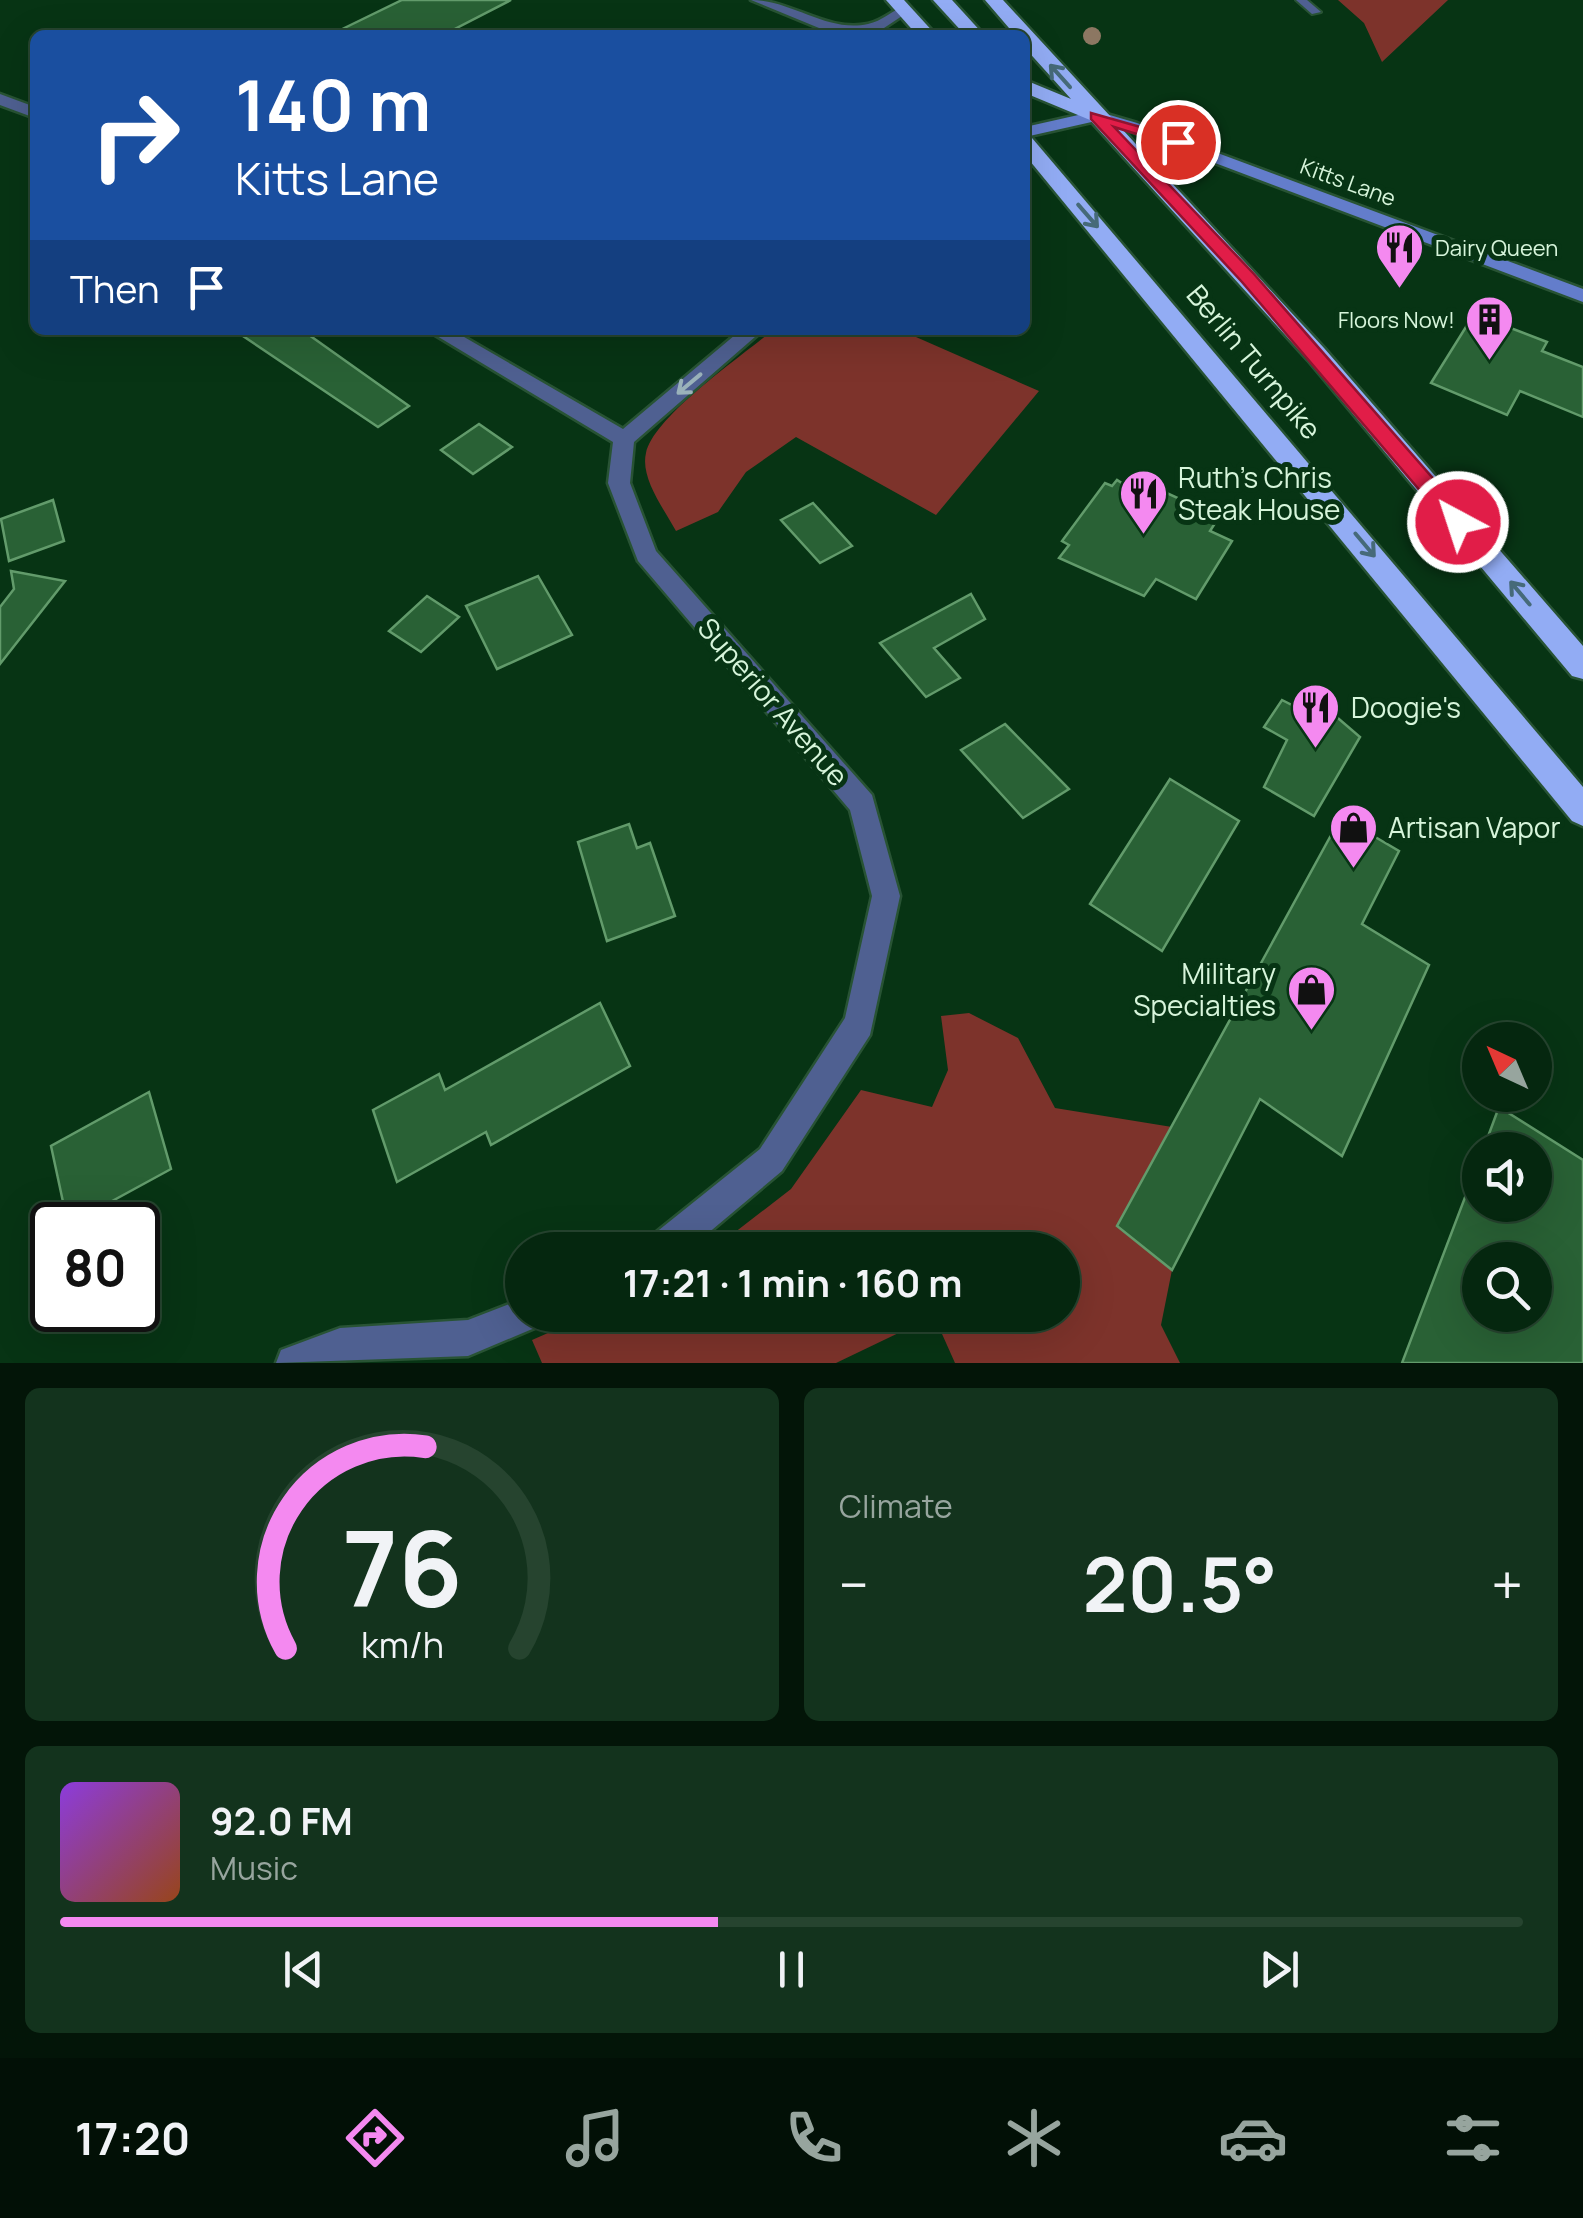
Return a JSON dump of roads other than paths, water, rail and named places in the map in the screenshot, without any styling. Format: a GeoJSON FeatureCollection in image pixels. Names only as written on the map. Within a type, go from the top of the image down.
{"type":"FeatureCollection","features":[{"type":"Feature","properties":{"kind":"highway"},"geometry":{"type":"LineString","coordinates":[[942,0],[970,30]]}},
{"type":"Feature","properties":{"kind":"highway","name":"Berlin Turnpike"},"geometry":{"type":"LineString","coordinates":[[994,0],[1019,30]]}},
{"type":"Feature","properties":{"kind":"highway"},"geometry":{"type":"LineString","coordinates":[[899,5],[922,30]]}},
{"type":"Feature","properties":{"kind":"highway","name":"Berlin Turnpike"},"geometry":{"type":"LineString","coordinates":[[1030,43],[1303,340],[1583,667]]}},
{"type":"Feature","properties":{"kind":"highway"},"geometry":{"type":"LineString","coordinates":[[1030,88],[1096,116]]}},
{"type":"Feature","properties":{"kind":"highway","name":"Berlin Turnpike"},"geometry":{"type":"LineString","coordinates":[[1030,148],[1583,811]]}},
{"type":"Feature","properties":{"kind":"street"},"geometry":{"type":"LineString","coordinates":[[758,0],[838,30]]}},
{"type":"Feature","properties":{"kind":"street"},"geometry":{"type":"LineString","coordinates":[[866,30],[891,22],[899,5]]}},
{"type":"Feature","properties":{"kind":"street"},"geometry":{"type":"LineString","coordinates":[[0,100],[30,110]]}},
{"type":"Feature","properties":{"kind":"street"},"geometry":{"type":"LineString","coordinates":[[1030,131],[1096,116]]}},
{"type":"Feature","properties":{"kind":"street","name":"Kitts Lane"},"geometry":{"type":"LineString","coordinates":[[1096,116],[1156,134],[1583,296]]}},
{"type":"Feature","properties":{"kind":"street"},"geometry":{"type":"LineString","coordinates":[[446,335],[624,439],[747,335]]}},
{"type":"Feature","properties":{"kind":"street","name":"Superior Avenue"},"geometry":{"type":"LineString","coordinates":[[624,439],[619,483],[646,555],[862,804],[886,896],[859,1024],[771,1160],[683,1232]]}},
{"type":"Feature","properties":{"kind":"street"},"geometry":{"type":"LineString","coordinates":[[294,1363],[340,1346],[472,1350],[505,1328]]}},
{"type":"Feature","properties":{"kind":"lane"},"geometry":{"type":"LineString","coordinates":[[1302,0],[1316,12]]}},
{"type":"Feature","properties":{"kind":"place","name":"Dairy Queen"},"geometry":{"type":"Point","coordinates":[1400,290]}},
{"type":"Feature","properties":{"kind":"place","name":"Floors Now!"},"geometry":{"type":"Point","coordinates":[1490,362]}},
{"type":"Feature","properties":{"kind":"place","name":"Ruth's Chris Steak House"},"geometry":{"type":"Point","coordinates":[1143,536]}},
{"type":"Feature","properties":{"kind":"place","name":"Doogie's"},"geometry":{"type":"Point","coordinates":[1316,750]}},
{"type":"Feature","properties":{"kind":"place","name":"Artisan Vapor"},"geometry":{"type":"Point","coordinates":[1353,870]}},
{"type":"Feature","properties":{"kind":"place","name":"Military Specialties"},"geometry":{"type":"Point","coordinates":[1311,1032]}}]}
